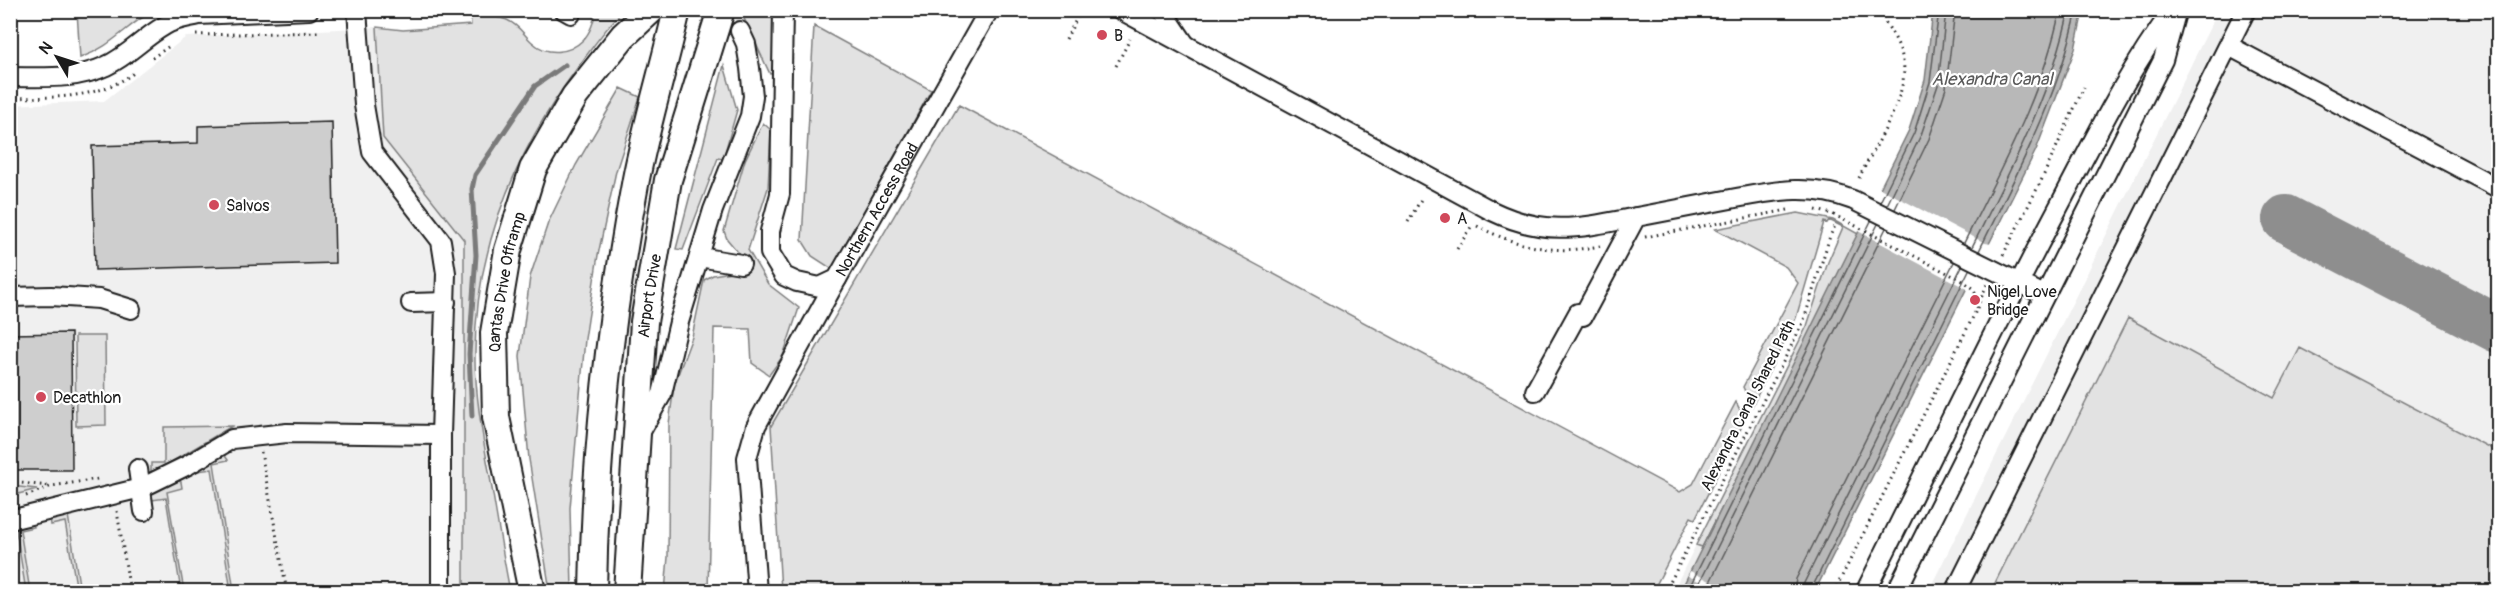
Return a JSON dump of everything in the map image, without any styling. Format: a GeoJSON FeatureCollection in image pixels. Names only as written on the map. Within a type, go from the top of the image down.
{"type":"FeatureCollection","features":[{"type":"Feature","properties":{"kind":"highway","name":"Qantas Drive Offramp"},"geometry":{"type":"LineString","coordinates":[[532,591],[496,417],[494,333],[508,250],[533,169],[575,96],[623,36],[651,10]]}},
{"type":"Feature","properties":{"kind":"highway","name":"Airport Drive"},"geometry":{"type":"LineString","coordinates":[[627,591],[644,322],[668,180],[721,10]]}},
{"type":"Feature","properties":{"kind":"highway","name":"Airport Drive"},"geometry":{"type":"LineString","coordinates":[[592,591],[595,479],[610,336],[637,178],[675,19]]}},
{"type":"Feature","properties":{"kind":"street"},"geometry":{"type":"LineString","coordinates":[[10,77],[67,78],[105,66],[130,51],[164,25],[181,19],[199,15],[309,10]]}},
{"type":"Feature","properties":{"kind":"street"},"geometry":{"type":"LineString","coordinates":[[357,10],[364,105],[372,152],[441,241],[446,273],[441,435],[441,591]]}},
{"type":"Feature","properties":{"kind":"street","name":"Northern Access Road"},"geometry":{"type":"LineString","coordinates":[[783,10],[780,194],[770,231],[770,253],[784,276],[797,282],[820,287],[837,279],[989,10]]}},
{"type":"Feature","properties":{"kind":"street"},"geometry":{"type":"LineString","coordinates":[[1121,10],[1505,217],[1526,224],[1563,229],[1581,228],[1792,189],[1828,192],[1864,205],[2044,295]]}},
{"type":"Feature","properties":{"kind":"street"},"geometry":{"type":"LineString","coordinates":[[1162,10],[1188,48]]}},
{"type":"Feature","properties":{"kind":"street"},"geometry":{"type":"LineString","coordinates":[[1865,591],[2019,282],[2114,100],[2147,45],[2174,10]]}},
{"type":"Feature","properties":{"kind":"street"},"geometry":{"type":"LineString","coordinates":[[1896,591],[2163,60],[2174,10]]}},
{"type":"Feature","properties":{"kind":"street"},"geometry":{"type":"LineString","coordinates":[[1955,591],[2246,10]]}},
{"type":"Feature","properties":{"kind":"street"},"geometry":{"type":"LineString","coordinates":[[635,441],[663,394],[679,322],[713,210],[750,116],[753,96],[750,68],[746,44],[740,31]]}},
{"type":"Feature","properties":{"kind":"street"},"geometry":{"type":"LineString","coordinates":[[2229,46],[2499,188]]}},
{"type":"Feature","properties":{"kind":"street"},"geometry":{"type":"LineString","coordinates":[[1536,391],[1628,219]]}},
{"type":"Feature","properties":{"kind":"street"},"geometry":{"type":"LineString","coordinates":[[699,257],[741,264]]}},
{"type":"Feature","properties":{"kind":"street"},"geometry":{"type":"LineString","coordinates":[[757,591],[747,458],[756,426],[837,279]]}},
{"type":"Feature","properties":{"kind":"street"},"geometry":{"type":"LineString","coordinates":[[10,297],[51,296],[99,299],[131,309]]}},
{"type":"Feature","properties":{"kind":"street"},"geometry":{"type":"LineString","coordinates":[[411,303],[446,302]]}},
{"type":"Feature","properties":{"kind":"street"},"geometry":{"type":"LineString","coordinates":[[10,520],[141,488],[188,465],[232,439],[287,434],[441,435]]}},
{"type":"Feature","properties":{"kind":"street"},"geometry":{"type":"LineString","coordinates":[[138,469],[144,511]]}},
{"type":"Feature","properties":{"kind":"path"},"geometry":{"type":"LineString","coordinates":[[1859,178],[1898,102],[1904,74],[1898,45],[1878,10]]}},
{"type":"Feature","properties":{"kind":"path"},"geometry":{"type":"LineString","coordinates":[[1066,39],[1080,12]]}},
{"type":"Feature","properties":{"kind":"path"},"geometry":{"type":"LineString","coordinates":[[194,35],[321,32]]}},
{"type":"Feature","properties":{"kind":"path"},"geometry":{"type":"LineString","coordinates":[[1116,66],[1130,39]]}},
{"type":"Feature","properties":{"kind":"path"},"geometry":{"type":"LineString","coordinates":[[10,98],[74,97],[99,91],[125,79],[177,40]]}},
{"type":"Feature","properties":{"kind":"path"},"geometry":{"type":"LineString","coordinates":[[2008,245],[2064,135],[2084,87]]}},
{"type":"Feature","properties":{"kind":"path"},"geometry":{"type":"LineString","coordinates":[[1408,222],[1423,196]]}},
{"type":"Feature","properties":{"kind":"path"},"geometry":{"type":"LineString","coordinates":[[1641,238],[1791,209]]}},
{"type":"Feature","properties":{"kind":"path"},"geometry":{"type":"LineString","coordinates":[[1808,209],[1832,214],[1963,281],[1973,288],[1979,301]]}},
{"type":"Feature","properties":{"kind":"path"},"geometry":{"type":"LineString","coordinates":[[1457,249],[1473,224]]}},
{"type":"Feature","properties":{"kind":"path","name":"Alexandra Canal Shared Path"},"geometry":{"type":"LineString","coordinates":[[1665,591],[1803,323],[1830,236],[1836,224]]}},
{"type":"Feature","properties":{"kind":"path"},"geometry":{"type":"LineString","coordinates":[[1834,591],[1982,295]]}},
{"type":"Feature","properties":{"kind":"path"},"geometry":{"type":"LineString","coordinates":[[259,445],[287,591]]}},
{"type":"Feature","properties":{"kind":"path"},"geometry":{"type":"LineString","coordinates":[[10,482],[52,486]]}},
{"type":"Feature","properties":{"kind":"shaded area"},"geometry":{"type":"Polygon","coordinates":[[[77,10],[153,11],[101,48],[80,58],[77,10]]]}},
{"type":"Feature","properties":{"kind":"shaded area"},"geometry":{"type":"Polygon","coordinates":[[[595,11],[623,11],[578,67],[535,134],[502,206],[481,282],[476,322],[475,362],[478,403],[510,591],[464,591],[464,240],[383,138],[377,27],[403,30],[471,25],[470,14],[489,16],[511,22],[538,47],[558,52],[571,48],[583,40],[592,26],[595,11]]]}},
{"type":"Feature","properties":{"kind":"shaded area"},"geometry":{"type":"Polygon","coordinates":[[[742,11],[775,11],[773,73],[770,74],[742,11]]]}},
{"type":"Feature","properties":{"kind":"shaded area"},"geometry":{"type":"Polygon","coordinates":[[[2218,11],[2498,11],[2498,591],[1928,592],[2218,11]]]}},
{"type":"Feature","properties":{"kind":"shaded area"},"geometry":{"type":"Polygon","coordinates":[[[814,26],[931,90],[832,269],[812,256],[802,240],[814,26]]]}},
{"type":"Feature","properties":{"kind":"shaded area"},"geometry":{"type":"Polygon","coordinates":[[[377,27],[383,138],[464,240],[464,591],[11,591],[10,105],[104,101],[186,37],[377,27]]]}},
{"type":"Feature","properties":{"kind":"shaded area"},"geometry":{"type":"Polygon","coordinates":[[[724,65],[737,110],[723,159],[718,158],[683,250],[676,249],[724,65]]]}},
{"type":"Feature","properties":{"kind":"shaded area"},"geometry":{"type":"Polygon","coordinates":[[[621,88],[640,97],[616,171],[598,255],[585,339],[570,508],[572,591],[550,591],[529,459],[520,356],[530,277],[548,223],[576,165],[621,88]]]}},
{"type":"Feature","properties":{"kind":"shaded area"},"geometry":{"type":"Polygon","coordinates":[[[959,105],[1680,492],[1693,484],[1736,402],[1740,410],[1741,428],[1695,519],[1691,517],[1653,591],[781,591],[771,426],[959,105]]]}},
{"type":"Feature","properties":{"kind":"shaded area"},"geometry":{"type":"Polygon","coordinates":[[[763,123],[771,130],[768,188],[748,250],[768,284],[799,308],[783,356],[769,375],[752,363],[750,329],[714,328],[708,591],[665,592],[668,557],[669,424],[674,385],[692,337],[704,280],[713,275],[737,271],[743,258],[727,239],[724,231],[745,160],[763,123]]]}},
{"type":"Feature","properties":{"kind":"shaded area"},"geometry":{"type":"Polygon","coordinates":[[[1798,213],[1833,220],[1860,235],[1702,547],[1696,545],[1807,326],[1828,262],[1843,227],[1829,220],[1827,223],[1824,222],[1796,318],[1752,406],[1743,387],[1798,283],[1786,267],[1715,229],[1798,213]]]}},
{"type":"Feature","properties":{"kind":"shaded area"},"geometry":{"type":"Polygon","coordinates":[[[2128,318],[2274,398],[2300,348],[2498,452],[2498,591],[1991,591],[2128,318]]]}},
{"type":"Feature","properties":{"kind":"shaded area"},"geometry":{"type":"Polygon","coordinates":[[[75,336],[105,336],[106,425],[76,426],[75,336]]]}},
{"type":"Feature","properties":{"kind":"shaded area"},"geometry":{"type":"Polygon","coordinates":[[[232,426],[151,474],[151,463],[164,463],[164,427],[232,426]]]}},
{"type":"Feature","properties":{"kind":"shaded area"},"geometry":{"type":"Polygon","coordinates":[[[223,453],[228,460],[214,463],[234,591],[231,591],[212,469],[198,471],[197,469],[223,453]]]}},
{"type":"Feature","properties":{"kind":"shaded area"},"geometry":{"type":"Polygon","coordinates":[[[177,480],[181,482],[182,488],[167,492],[184,591],[181,591],[166,498],[152,500],[151,494],[177,480]]]}},
{"type":"Feature","properties":{"kind":"shaded area"},"geometry":{"type":"Polygon","coordinates":[[[11,486],[37,489],[11,496],[11,486]]]}},
{"type":"Feature","properties":{"kind":"shaded area"},"geometry":{"type":"Polygon","coordinates":[[[81,510],[82,512],[68,515],[80,591],[77,591],[65,522],[51,525],[50,518],[81,510]]]}},
{"type":"Feature","properties":{"kind":"shaded area"},"geometry":{"type":"Polygon","coordinates":[[[33,523],[34,527],[20,530],[30,591],[26,591],[16,530],[11,531],[11,527],[33,523]]]}},
{"type":"Feature","properties":{"kind":"shaded area"},"geometry":{"type":"Polygon","coordinates":[[[1696,545],[1702,547],[1681,590],[1675,587],[1696,545]]]}},
{"type":"Feature","properties":{"kind":"water","name":"Alexandra Canal"},"geometry":{"type":"Polygon","coordinates":[[[1933,11],[2083,11],[2075,49],[2036,150],[1815,591],[1680,592],[1909,130],[1925,80],[1933,11]]]}},
{"type":"Feature","properties":{"kind":"pier","name":"Nigel Love Bridge"},"geometry":{"type":"Polygon","coordinates":[[[1878,187],[1985,243],[1992,244],[1969,290],[1856,230],[1878,187]]]}},
{"type":"Feature","properties":{"kind":"pier"},"geometry":{"type":"Polygon","coordinates":[[[1690,571],[1726,589],[1728,586],[1733,588],[1731,591],[1720,591],[1688,576],[1690,571]]]}},
{"type":"Feature","properties":{"kind":"building","name":"Salvos"},"geometry":{"type":"Polygon","coordinates":[[[332,122],[335,263],[95,270],[92,146],[198,143],[198,126],[332,122]]]}},
{"type":"Feature","properties":{"kind":"building","name":"Decathlon"},"geometry":{"type":"Polygon","coordinates":[[[71,333],[72,470],[10,470],[10,334],[71,333]]]}},
{"type":"Feature","properties":{"kind":"waterway"},"geometry":{"type":"LineString","coordinates":[[472,416],[469,354],[476,255],[472,189],[475,175],[535,86],[565,65]]}},
{"type":"Feature","properties":{"kind":"taxiway"},"geometry":{"type":"LineString","coordinates":[[2286,219],[2498,329]]}},
{"type":"Feature","properties":{"kind":"place","name":"B"},"geometry":{"type":"Point","coordinates":[1102,35]}},
{"type":"Feature","properties":{"kind":"place","name":"Salvos"},"geometry":{"type":"Point","coordinates":[214,205]}},
{"type":"Feature","properties":{"kind":"place","name":"A"},"geometry":{"type":"Point","coordinates":[1445,218]}},
{"type":"Feature","properties":{"kind":"place","name":"Nigel Love Bridge"},"geometry":{"type":"Point","coordinates":[1975,300]}},
{"type":"Feature","properties":{"kind":"place","name":"Decathlon"},"geometry":{"type":"Point","coordinates":[41,397]}}]}
